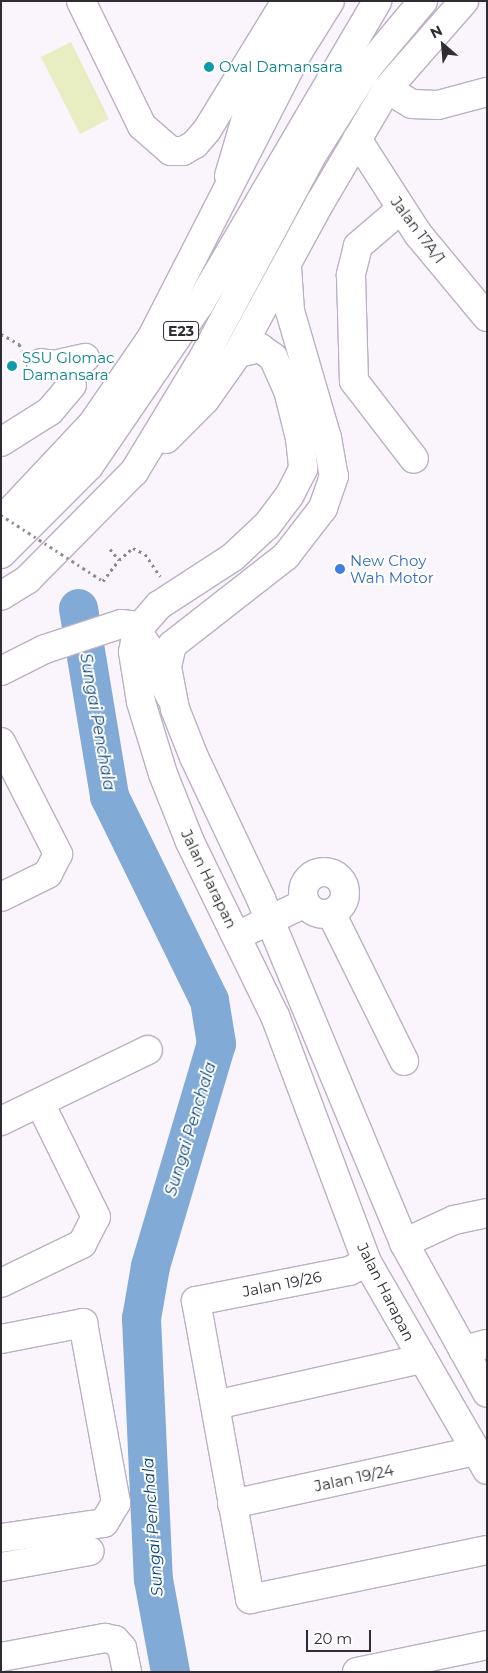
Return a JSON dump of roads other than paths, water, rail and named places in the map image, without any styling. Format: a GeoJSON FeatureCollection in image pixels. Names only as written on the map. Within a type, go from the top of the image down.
{"type":"FeatureCollection","features":[{"type":"Feature","properties":{"kind":"main road"},"geometry":{"type":"LineString","coordinates":[[81,1],[142,126],[171,152],[183,151],[195,144],[311,1]]}},
{"type":"Feature","properties":{"kind":"main road"},"geometry":{"type":"LineString","coordinates":[[225,192],[261,61],[286,1]]}},
{"type":"Feature","properties":{"kind":"main road"},"geometry":{"type":"LineString","coordinates":[[1,519],[93,423],[152,337],[297,54],[330,1]]}},
{"type":"Feature","properties":{"kind":"main road","name":"E23"},"geometry":{"type":"LineString","coordinates":[[1,554],[89,466],[182,329],[377,1]]}},
{"type":"Feature","properties":{"kind":"main road","name":"E23"},"geometry":{"type":"LineString","coordinates":[[1,596],[28,579],[134,472],[206,353],[314,152],[368,67],[423,1]]}},
{"type":"Feature","properties":{"kind":"main road"},"geometry":{"type":"LineString","coordinates":[[134,472],[204,400],[238,354],[357,139],[387,89],[464,1]]}},
{"type":"Feature","properties":{"kind":"main road"},"geometry":{"type":"LineString","coordinates":[[387,89],[412,104],[438,105],[487,92]]}},
{"type":"Feature","properties":{"kind":"main road","name":"Jalan 17A/1"},"geometry":{"type":"LineString","coordinates":[[357,139],[401,209],[487,317]]}},
{"type":"Feature","properties":{"kind":"main road"},"geometry":{"type":"LineString","coordinates":[[401,209],[358,246],[356,253],[351,275],[354,382],[414,459]]}},
{"type":"Feature","properties":{"kind":"main road"},"geometry":{"type":"LineString","coordinates":[[175,709],[167,667],[172,645],[286,556],[323,508],[334,476],[327,438],[290,311],[287,267]]}},
{"type":"Feature","properties":{"kind":"main road","name":"Jalan Harapan"},"geometry":{"type":"LineString","coordinates":[[238,354],[260,348],[273,357],[288,390],[300,438],[303,469],[289,496],[266,526],[234,557],[159,605],[138,630],[133,652],[135,674],[151,740],[190,842],[275,1016],[367,1262],[421,1359],[481,1460]]}},
{"type":"Feature","properties":{"kind":"main road"},"geometry":{"type":"LineString","coordinates":[[6,440],[53,378],[54,365],[86,358]]}},
{"type":"Feature","properties":{"kind":"main road"},"geometry":{"type":"LineString","coordinates":[[1,671],[44,648],[94,632],[121,624],[138,630],[270,920],[404,1243],[475,1347],[487,1393]]}},
{"type":"Feature","properties":{"kind":"main road"},"geometry":{"type":"LineString","coordinates":[[1,742],[58,854],[48,874],[1,897]]}},
{"type":"Feature","properties":{"kind":"main road"},"geometry":{"type":"LineString","coordinates":[[328,872],[340,879],[345,891],[342,904],[331,913],[316,913],[305,903],[305,882],[316,874],[328,872]]}},
{"type":"Feature","properties":{"kind":"main road"},"geometry":{"type":"LineString","coordinates":[[237,936],[305,903]]}},
{"type":"Feature","properties":{"kind":"main road"},"geometry":{"type":"LineString","coordinates":[[331,913],[404,1062]]}},
{"type":"Feature","properties":{"kind":"main road"},"geometry":{"type":"LineString","coordinates":[[4,1113],[40,1103],[148,1050]]}},
{"type":"Feature","properties":{"kind":"main road"},"geometry":{"type":"LineString","coordinates":[[1,1283],[82,1244],[96,1217],[40,1103]]}},
{"type":"Feature","properties":{"kind":"main road"},"geometry":{"type":"LineString","coordinates":[[404,1243],[454,1220],[487,1213]]}},
{"type":"Feature","properties":{"kind":"main road","name":"Jalan 19/26"},"geometry":{"type":"LineString","coordinates":[[215,1405],[196,1301],[349,1271],[367,1262]]}},
{"type":"Feature","properties":{"kind":"main road"},"geometry":{"type":"LineString","coordinates":[[1,1339],[83,1323],[116,1504],[104,1522],[1,1538]]}},
{"type":"Feature","properties":{"kind":"main road"},"geometry":{"type":"LineString","coordinates":[[421,1359],[215,1405],[250,1599],[487,1550]]}},
{"type":"Feature","properties":{"kind":"main road","name":"Jalan 19/24"},"geometry":{"type":"LineString","coordinates":[[232,1504],[481,1460]]}},
{"type":"Feature","properties":{"kind":"main road"},"geometry":{"type":"LineString","coordinates":[[1,1567],[90,1552]]}},
{"type":"Feature","properties":{"kind":"main road"},"geometry":{"type":"LineString","coordinates":[[1,1657],[105,1638],[115,1640],[122,1648],[126,1672]]}},
{"type":"Feature","properties":{"kind":"main road"},"geometry":{"type":"LineString","coordinates":[[357,1672],[412,1666],[487,1645]]}},
{"type":"Feature","properties":{"kind":"waterway","name":"Sungai Penchala"},"geometry":{"type":"LineString","coordinates":[[78,608],[109,796],[209,1000],[216,1043],[150,1266],[141,1318],[153,1579],[170,1672]]}},
{"type":"Feature","properties":{"kind":"place","name":"Oval Damansara"},"geometry":{"type":"Point","coordinates":[209,67]}},
{"type":"Feature","properties":{"kind":"place","name":"SSU Glomac Damansara"},"geometry":{"type":"Point","coordinates":[12,366]}},
{"type":"Feature","properties":{"kind":"place","name":"New Choy Wah Motor"},"geometry":{"type":"Point","coordinates":[340,569]}}]}
